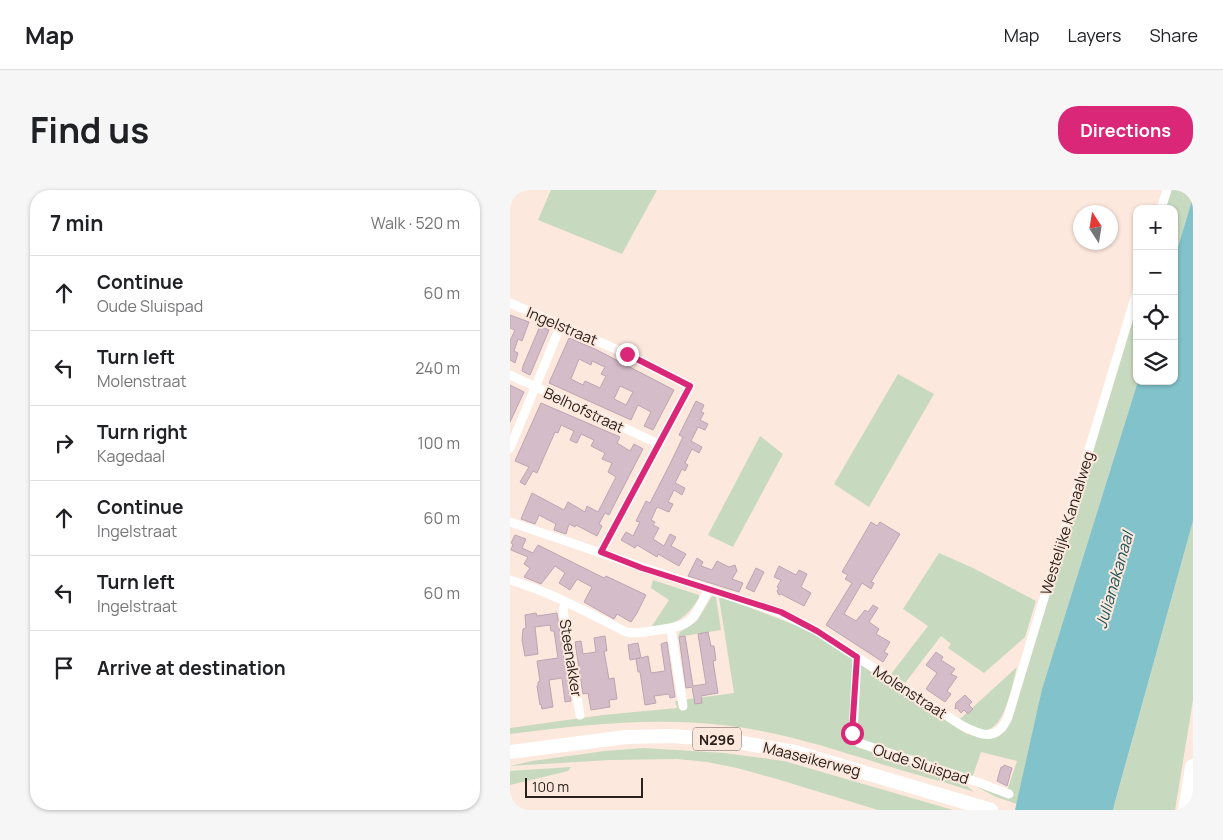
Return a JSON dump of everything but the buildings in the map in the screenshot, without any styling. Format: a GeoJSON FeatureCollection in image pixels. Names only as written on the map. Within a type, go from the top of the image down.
{"type":"FeatureCollection","features":[{"type":"Feature","properties":{"kind":"highway"},"geometry":{"type":"LineString","coordinates":[[1186,810],[1193,767]]}},
{"type":"Feature","properties":{"kind":"main road","name":"Maaseikerweg"},"geometry":{"type":"LineString","coordinates":[[510,752],[626,737],[672,736],[732,741],[804,754],[991,810]]}},
{"type":"Feature","properties":{"kind":"street"},"geometry":{"type":"LineString","coordinates":[[1162,205],[1167,190]]}},
{"type":"Feature","properties":{"kind":"street","name":"Westelijke Kanaalweg"},"geometry":{"type":"LineString","coordinates":[[976,733],[988,735],[996,733],[1005,724],[1008,717],[1136,295]]}},
{"type":"Feature","properties":{"kind":"street","name":"Ingelstraat"},"geometry":{"type":"LineString","coordinates":[[510,304],[561,324],[627,354],[690,386],[659,444]]}},
{"type":"Feature","properties":{"kind":"street"},"geometry":{"type":"LineString","coordinates":[[510,448],[561,324]]}},
{"type":"Feature","properties":{"kind":"street","name":"Belhofstraat"},"geometry":{"type":"LineString","coordinates":[[510,375],[659,444]]}},
{"type":"Feature","properties":{"kind":"street"},"geometry":{"type":"LineString","coordinates":[[601,552],[659,444]]}},
{"type":"Feature","properties":{"kind":"street","name":"Molenstraat"},"geometry":{"type":"LineString","coordinates":[[510,522],[601,552],[642,568],[781,612],[817,631],[976,733]]}},
{"type":"Feature","properties":{"kind":"street","name":"Steenakker"},"geometry":{"type":"LineString","coordinates":[[510,580],[566,602],[626,632],[634,634],[684,626],[690,621],[709,589]]}},
{"type":"Feature","properties":{"kind":"street","name":"Steenakker"},"geometry":{"type":"LineString","coordinates":[[566,602],[563,610],[580,715]]}},
{"type":"Feature","properties":{"kind":"street"},"geometry":{"type":"LineString","coordinates":[[671,629],[683,706]]}},
{"type":"Feature","properties":{"kind":"street","name":"Oude Sluispad"},"geometry":{"type":"LineString","coordinates":[[857,657],[852,733],[859,743],[980,782],[1009,794]]}},
{"type":"Feature","properties":{"kind":"green space"},"geometry":{"type":"Polygon","coordinates":[[[551,190],[657,190],[622,254],[538,220],[551,190]]]}},
{"type":"Feature","properties":{"kind":"green space"},"geometry":{"type":"Polygon","coordinates":[[[1170,190],[1193,190],[1193,197],[1178,247],[1178,205],[1165,205],[1170,190]]]}},
{"type":"Feature","properties":{"kind":"green space"},"geometry":{"type":"Polygon","coordinates":[[[1133,312],[1133,385],[1137,385],[1042,689],[1017,804],[996,797],[962,779],[1005,797],[1017,761],[981,752],[972,778],[949,771],[974,792],[807,742],[744,728],[695,723],[642,722],[589,725],[510,734],[510,728],[603,715],[677,708],[675,701],[734,693],[719,598],[722,597],[808,630],[965,733],[974,736],[1000,732],[1133,312]]]}},
{"type":"Feature","properties":{"kind":"green space"},"geometry":{"type":"Polygon","coordinates":[[[898,374],[934,394],[869,507],[834,484],[898,374]]]}},
{"type":"Feature","properties":{"kind":"green space"},"geometry":{"type":"Polygon","coordinates":[[[760,436],[783,454],[733,547],[708,535],[760,436]]]}},
{"type":"Feature","properties":{"kind":"green space"},"geometry":{"type":"Polygon","coordinates":[[[1193,521],[1193,700],[1175,810],[1113,810],[1193,521]]]}},
{"type":"Feature","properties":{"kind":"green space"},"geometry":{"type":"Polygon","coordinates":[[[939,553],[973,568],[1036,601],[1025,637],[984,673],[948,648],[951,644],[941,636],[905,683],[891,674],[928,626],[903,609],[939,553]]]}},
{"type":"Feature","properties":{"kind":"green space"},"geometry":{"type":"Polygon","coordinates":[[[653,580],[699,595],[699,598],[684,617],[667,625],[650,629],[669,600],[651,588],[653,580]]]}},
{"type":"Feature","properties":{"kind":"green space"},"geometry":{"type":"Polygon","coordinates":[[[712,596],[716,597],[721,630],[678,637],[680,632],[697,621],[712,596]]]}},
{"type":"Feature","properties":{"kind":"green space"},"geometry":{"type":"Polygon","coordinates":[[[1017,667],[1006,706],[996,724],[989,729],[981,730],[972,727],[960,719],[1017,667]]]}},
{"type":"Feature","properties":{"kind":"green space"},"geometry":{"type":"Polygon","coordinates":[[[644,748],[724,753],[784,761],[953,810],[878,810],[737,768],[677,759],[609,760],[510,766],[532,761],[605,751],[644,748]]]}},
{"type":"Feature","properties":{"kind":"green space"},"geometry":{"type":"Polygon","coordinates":[[[571,767],[568,771],[510,785],[510,771],[571,767]]]}},
{"type":"Feature","properties":{"kind":"water","name":"Julianakanaal"},"geometry":{"type":"Polygon","coordinates":[[[1193,197],[1193,521],[1113,810],[1015,810],[1042,689],[1137,385],[1178,385],[1178,247],[1193,197]]]}},
{"type":"Feature","properties":{"kind":"route"},"geometry":{"type":"LineString","coordinates":[[627,354],[690,386],[601,552],[642,568],[781,612],[817,631],[857,657],[852,733]]}}]}
